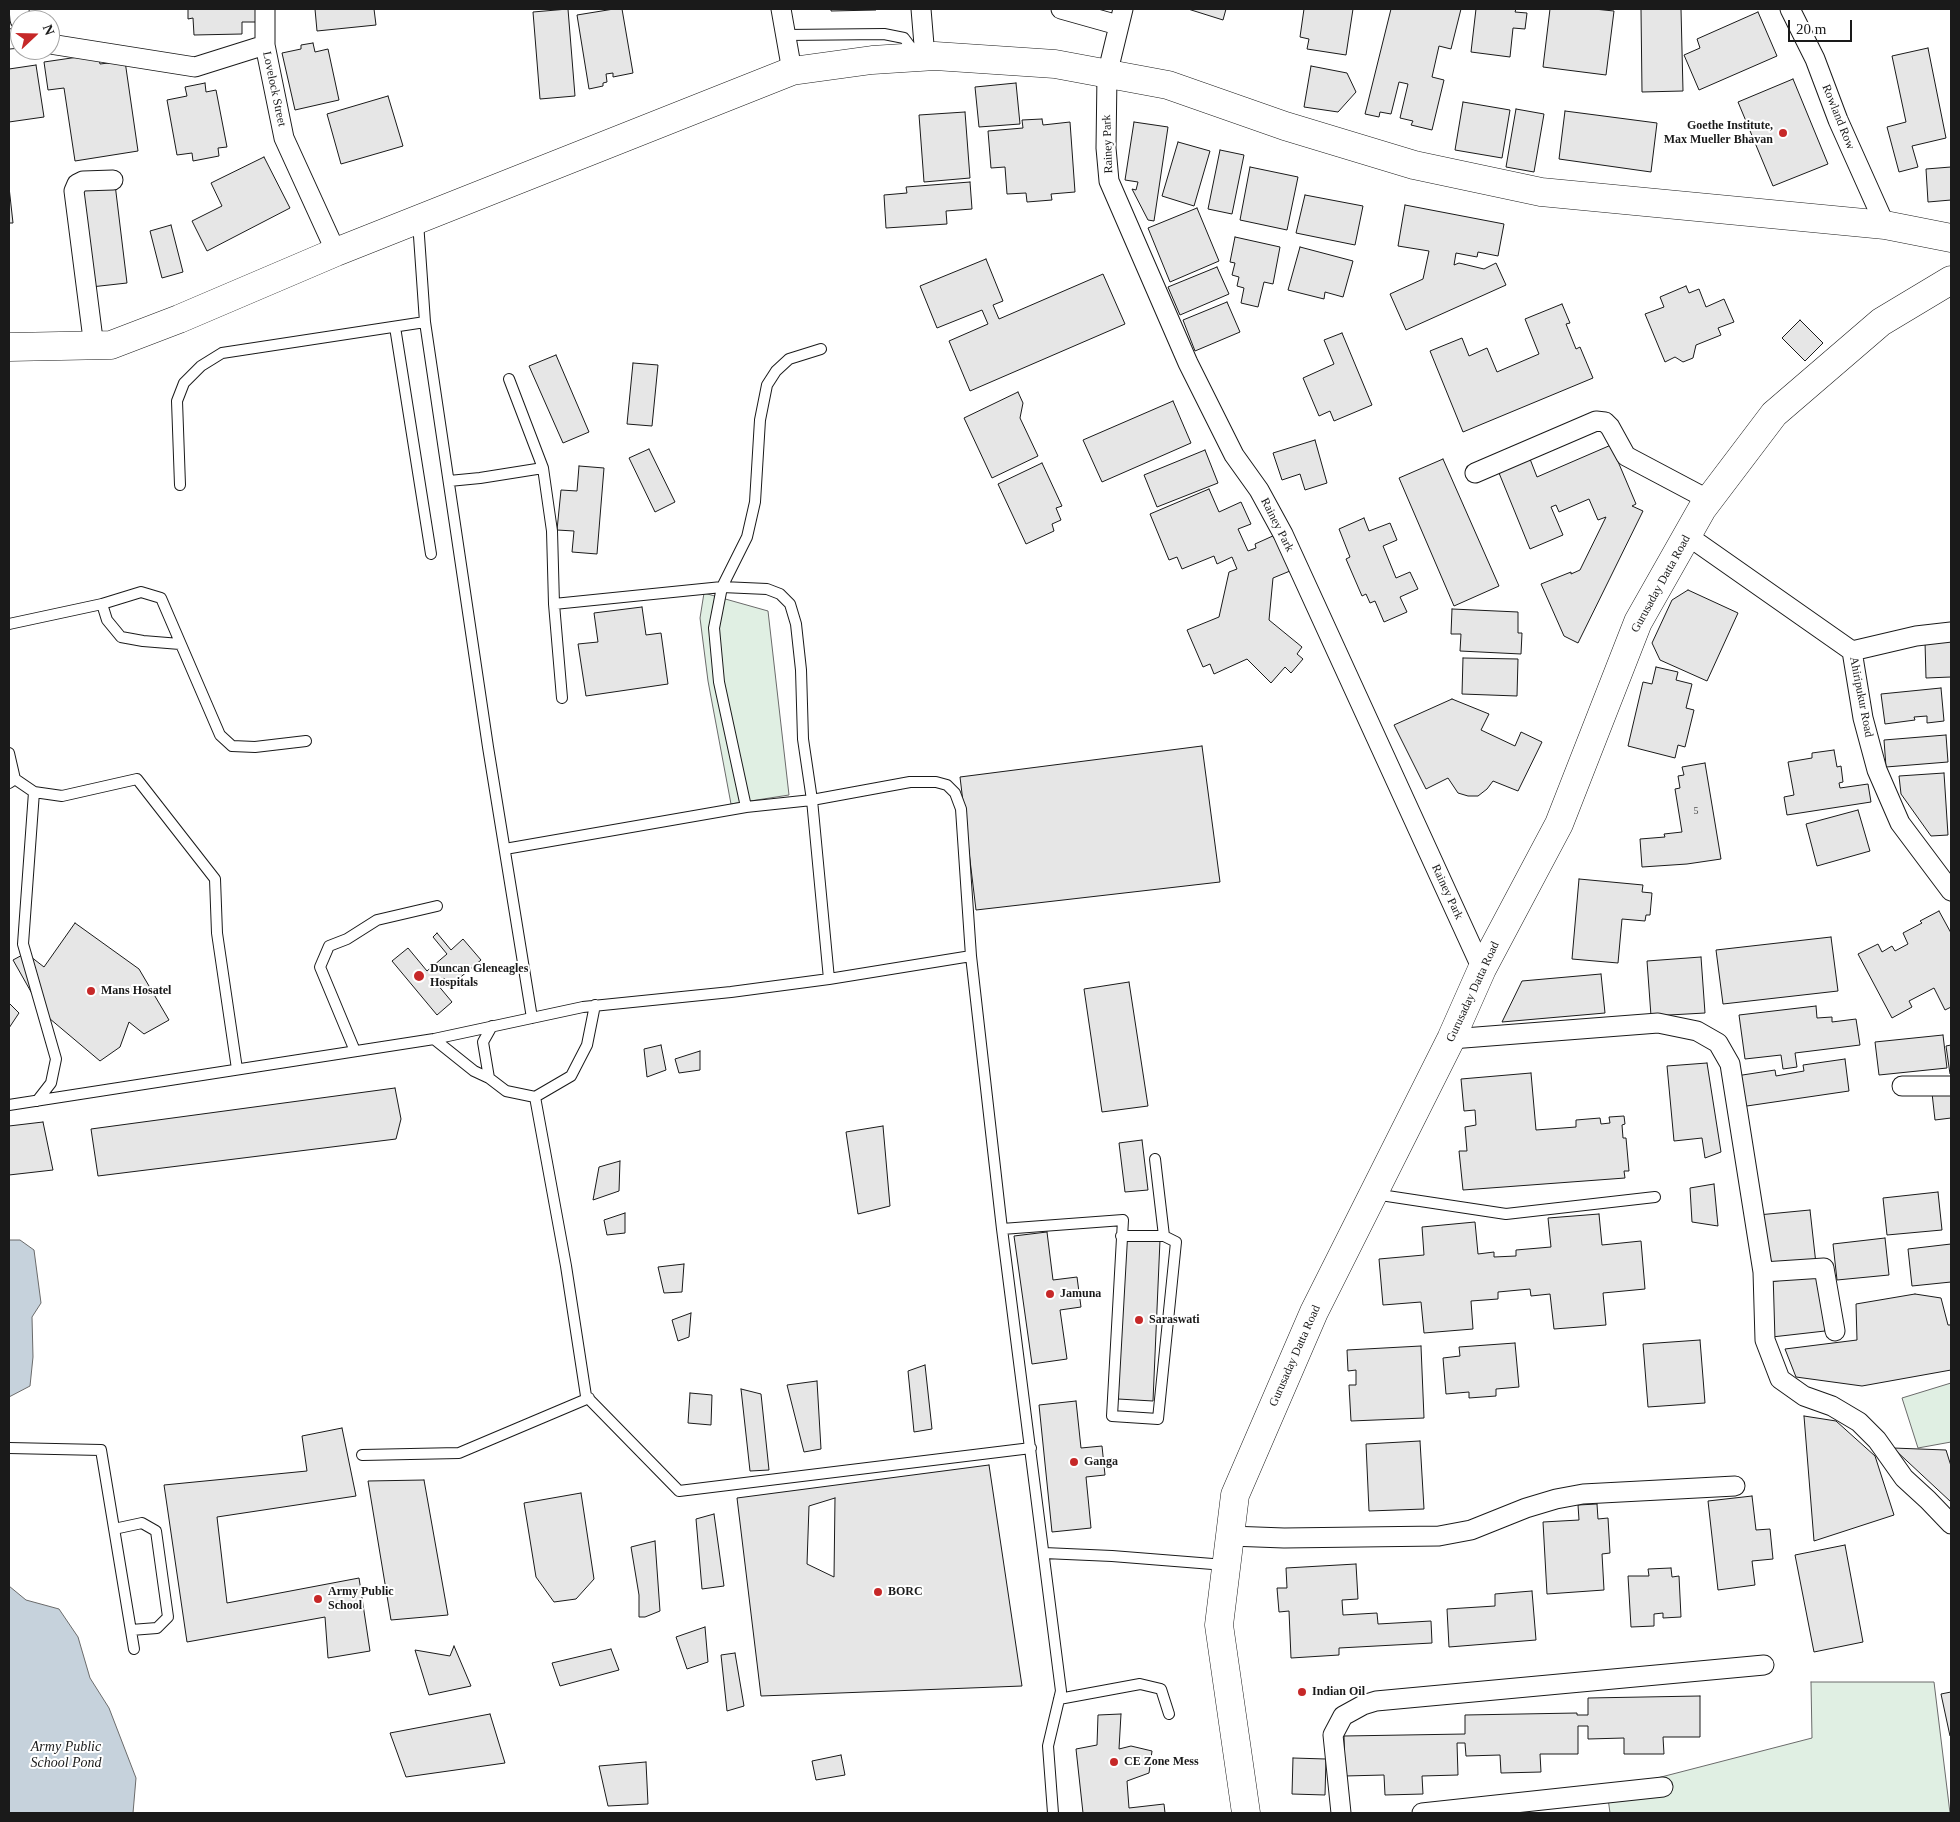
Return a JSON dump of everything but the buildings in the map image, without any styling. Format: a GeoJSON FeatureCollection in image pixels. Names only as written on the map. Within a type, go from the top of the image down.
{"type":"FeatureCollection","features":[{"type":"Feature","properties":{"kind":"street"},"geometry":{"type":"LineString","coordinates":[[265,9],[265,45]]}},
{"type":"Feature","properties":{"kind":"street"},"geometry":{"type":"LineString","coordinates":[[781,9],[792,71]]}},
{"type":"Feature","properties":{"kind":"street"},"geometry":{"type":"LineString","coordinates":[[921,9],[921,57]]}},
{"type":"Feature","properties":{"kind":"street"},"geometry":{"type":"LineString","coordinates":[[1060,9],[1121,17]]}},
{"type":"Feature","properties":{"kind":"street","name":"Rowland Row"},"geometry":{"type":"LineString","coordinates":[[1792,9],[1816,59],[1838,120],[1885,225]]}},
{"type":"Feature","properties":{"kind":"street","name":"Rainey Park"},"geometry":{"type":"LineString","coordinates":[[1121,17],[1107,75],[1107,165],[1109,181],[1188,363],[1234,455],[1259,490],[1283,534],[1482,969]]}},
{"type":"Feature","properties":{"kind":"street","name":"Lovelock Street"},"geometry":{"type":"LineString","coordinates":[[60,46],[195,67],[265,45],[284,138],[336,252]]}},
{"type":"Feature","properties":{"kind":"street"},"geometry":{"type":"LineString","coordinates":[[9,347],[94,347],[111,345],[179,319],[418,219],[792,71],[872,60],[921,57],[990,59],[1055,64],[1168,85],[1285,126],[1414,165],[1541,192],[1885,225],[1951,238]]}},
{"type":"Feature","properties":{"kind":"street"},"geometry":{"type":"LineString","coordinates":[[94,347],[74,191],[76,184],[83,181],[113,180]]}},
{"type":"Feature","properties":{"kind":"street","name":"Gurusaday Datta Road"},"geometry":{"type":"LineString","coordinates":[[1246,1813],[1219,1624],[1235,1496],[1314,1312],[1451,1039],[1482,969],[1559,824],[1638,622],[1702,508],[1774,414],[1881,322],[1951,280]]}},
{"type":"Feature","properties":{"kind":"street"},"geometry":{"type":"LineString","coordinates":[[1475,473],[1596,421],[1605,422],[1610,426],[1626,456],[1709,500]]}},
{"type":"Feature","properties":{"kind":"street","name":"Ahiripukur Road"},"geometry":{"type":"LineString","coordinates":[[1688,536],[1852,651],[1863,718],[1877,770],[1900,823],[1951,891]]}},
{"type":"Feature","properties":{"kind":"street"},"geometry":{"type":"LineString","coordinates":[[1852,651],[1916,636],[1951,632]]}},
{"type":"Feature","properties":{"kind":"street"},"geometry":{"type":"LineString","coordinates":[[1451,1039],[1658,1023],[1697,1032],[1718,1043],[1730,1064],[1762,1272],[1765,1340],[1780,1378],[1804,1396],[1832,1406],[1859,1422],[1877,1440],[1904,1478],[1951,1524]]}},
{"type":"Feature","properties":{"kind":"street"},"geometry":{"type":"LineString","coordinates":[[1902,1086],[1951,1086]]}},
{"type":"Feature","properties":{"kind":"street"},"geometry":{"type":"LineString","coordinates":[[1762,1272],[1824,1268],[1835,1331]]}},
{"type":"Feature","properties":{"kind":"street"},"geometry":{"type":"LineString","coordinates":[[1230,1536],[1284,1538],[1439,1536],[1471,1530],[1556,1498],[1583,1494],[1735,1486]]}},
{"type":"Feature","properties":{"kind":"street"},"geometry":{"type":"LineString","coordinates":[[1341,1813],[1334,1735],[1342,1716],[1363,1705],[1376,1701],[1764,1665]]}},
{"type":"Feature","properties":{"kind":"street"},"geometry":{"type":"LineString","coordinates":[[1422,1813],[1663,1788]]}},
{"type":"Feature","properties":{"kind":"lane"},"geometry":{"type":"LineString","coordinates":[[786,35],[884,34],[904,38],[921,57]]}},
{"type":"Feature","properties":{"kind":"lane"},"geometry":{"type":"LineString","coordinates":[[418,219],[425,322],[532,1018]]}},
{"type":"Feature","properties":{"kind":"lane"},"geometry":{"type":"LineString","coordinates":[[180,485],[177,401],[184,383],[201,366],[222,354],[425,322]]}},
{"type":"Feature","properties":{"kind":"lane"},"geometry":{"type":"LineString","coordinates":[[394,327],[431,554]]}},
{"type":"Feature","properties":{"kind":"lane"},"geometry":{"type":"LineString","coordinates":[[746,808],[719,682],[714,628],[722,587],[746,537],[754,502],[760,420],[767,385],[776,371],[789,359],[821,349]]}},
{"type":"Feature","properties":{"kind":"lane"},"geometry":{"type":"LineString","coordinates":[[509,379],[543,468],[552,531],[554,604],[562,698]]}},
{"type":"Feature","properties":{"kind":"lane"},"geometry":{"type":"LineString","coordinates":[[449,481],[543,468]]}},
{"type":"Feature","properties":{"kind":"lane"},"geometry":{"type":"LineString","coordinates":[[554,604],[722,587],[767,589],[780,594],[790,604],[796,624],[804,739],[812,800],[829,979]]}},
{"type":"Feature","properties":{"kind":"lane"},"geometry":{"type":"LineString","coordinates":[[9,624],[102,604],[142,592],[161,598],[220,735],[232,746],[255,747],[306,740]]}},
{"type":"Feature","properties":{"kind":"lane"},"geometry":{"type":"LineString","coordinates":[[102,604],[107,620],[122,637],[180,644]]}},
{"type":"Feature","properties":{"kind":"lane"},"geometry":{"type":"LineString","coordinates":[[9,753],[12,781],[34,792],[62,796],[136,779],[215,880],[217,933],[237,1069]]}},
{"type":"Feature","properties":{"kind":"lane"},"geometry":{"type":"LineString","coordinates":[[505,848],[746,808],[812,800],[910,782],[936,782],[947,785],[955,792],[961,809],[971,956],[1002,1229],[1061,1691],[1048,1746],[1053,1813]]}},
{"type":"Feature","properties":{"kind":"lane"},"geometry":{"type":"LineString","coordinates":[[34,792],[23,944],[56,1059],[51,1083],[37,1101]]}},
{"type":"Feature","properties":{"kind":"lane"},"geometry":{"type":"LineString","coordinates":[[355,1051],[320,967],[329,946],[347,939],[377,920],[437,906]]}},
{"type":"Feature","properties":{"kind":"lane"},"geometry":{"type":"LineString","coordinates":[[9,1105],[434,1039],[595,1005],[731,992],[829,979],[971,956]]}},
{"type":"Feature","properties":{"kind":"lane"},"geometry":{"type":"LineString","coordinates":[[434,1039],[474,1071],[489,1078],[506,1091],[535,1098],[571,1076],[587,1045],[595,1005]]}},
{"type":"Feature","properties":{"kind":"lane"},"geometry":{"type":"LineString","coordinates":[[489,1078],[483,1042],[492,1026]]}},
{"type":"Feature","properties":{"kind":"lane"},"geometry":{"type":"LineString","coordinates":[[535,1098],[566,1266],[586,1396],[679,1491],[1031,1448]]}},
{"type":"Feature","properties":{"kind":"lane"},"geometry":{"type":"LineString","coordinates":[[1155,1158],[1164,1236]]}},
{"type":"Feature","properties":{"kind":"lane"},"geometry":{"type":"LineString","coordinates":[[1373,1194],[1506,1214],[1654,1197]]}},
{"type":"Feature","properties":{"kind":"lane"},"geometry":{"type":"LineString","coordinates":[[1002,1229],[1123,1220],[1121,1236],[1112,1416],[1158,1419],[1176,1242],[1164,1236],[1121,1236]]}},
{"type":"Feature","properties":{"kind":"lane"},"geometry":{"type":"LineString","coordinates":[[362,1456],[459,1453],[589,1398]]}},
{"type":"Feature","properties":{"kind":"lane"},"geometry":{"type":"LineString","coordinates":[[9,1448],[101,1450],[134,1649]]}},
{"type":"Feature","properties":{"kind":"lane"},"geometry":{"type":"LineString","coordinates":[[114,1529],[142,1523],[156,1531],[168,1617],[157,1628],[131,1630]]}},
{"type":"Feature","properties":{"kind":"lane"},"geometry":{"type":"LineString","coordinates":[[1044,1553],[1226,1565]]}},
{"type":"Feature","properties":{"kind":"lane"},"geometry":{"type":"LineString","coordinates":[[1059,1699],[1140,1684],[1161,1689],[1169,1714]]}},
{"type":"Feature","properties":{"kind":"green space"},"geometry":{"type":"Polygon","coordinates":[[[704,593],[768,611],[789,795],[731,804],[708,681],[700,618],[704,593]]]}},
{"type":"Feature","properties":{"kind":"green space"},"geometry":{"type":"Polygon","coordinates":[[[1951,1383],[1951,1442],[1918,1448],[1902,1398],[1951,1383]]]}},
{"type":"Feature","properties":{"kind":"green space"},"geometry":{"type":"Polygon","coordinates":[[[1811,1682],[1934,1682],[1950,1813],[1610,1813],[1607,1791],[1812,1738],[1811,1682]]]}},
{"type":"Feature","properties":{"kind":"water"},"geometry":{"type":"Polygon","coordinates":[[[9,1240],[20,1240],[34,1250],[41,1303],[32,1317],[33,1357],[30,1386],[9,1397],[9,1240]]]}},
{"type":"Feature","properties":{"kind":"water","name":"Army Public School Pond"},"geometry":{"type":"Polygon","coordinates":[[[9,1586],[26,1600],[59,1609],[78,1637],[90,1678],[109,1708],[136,1778],[133,1813],[9,1813],[9,1586]]]}},
{"type":"Feature","properties":{"kind":"place","name":"Goethe Institute, Max Mueller Bhavan"},"geometry":{"type":"Point","coordinates":[1783,133]}},
{"type":"Feature","properties":{"kind":"place","name":"Duncan Gleneagles Hospitals"},"geometry":{"type":"Point","coordinates":[419,976]}},
{"type":"Feature","properties":{"kind":"place","name":"Mans Hosatel"},"geometry":{"type":"Point","coordinates":[91,991]}},
{"type":"Feature","properties":{"kind":"place","name":"Jamuna"},"geometry":{"type":"Point","coordinates":[1050,1294]}},
{"type":"Feature","properties":{"kind":"place","name":"Saraswati"},"geometry":{"type":"Point","coordinates":[1139,1320]}},
{"type":"Feature","properties":{"kind":"place","name":"Ganga"},"geometry":{"type":"Point","coordinates":[1074,1462]}},
{"type":"Feature","properties":{"kind":"place","name":"BORC"},"geometry":{"type":"Point","coordinates":[878,1592]}},
{"type":"Feature","properties":{"kind":"place","name":"Army Public School"},"geometry":{"type":"Point","coordinates":[318,1599]}},
{"type":"Feature","properties":{"kind":"place","name":"Indian Oil"},"geometry":{"type":"Point","coordinates":[1302,1692]}},
{"type":"Feature","properties":{"kind":"place","name":"CE Zone Mess"},"geometry":{"type":"Point","coordinates":[1114,1762]}}]}
